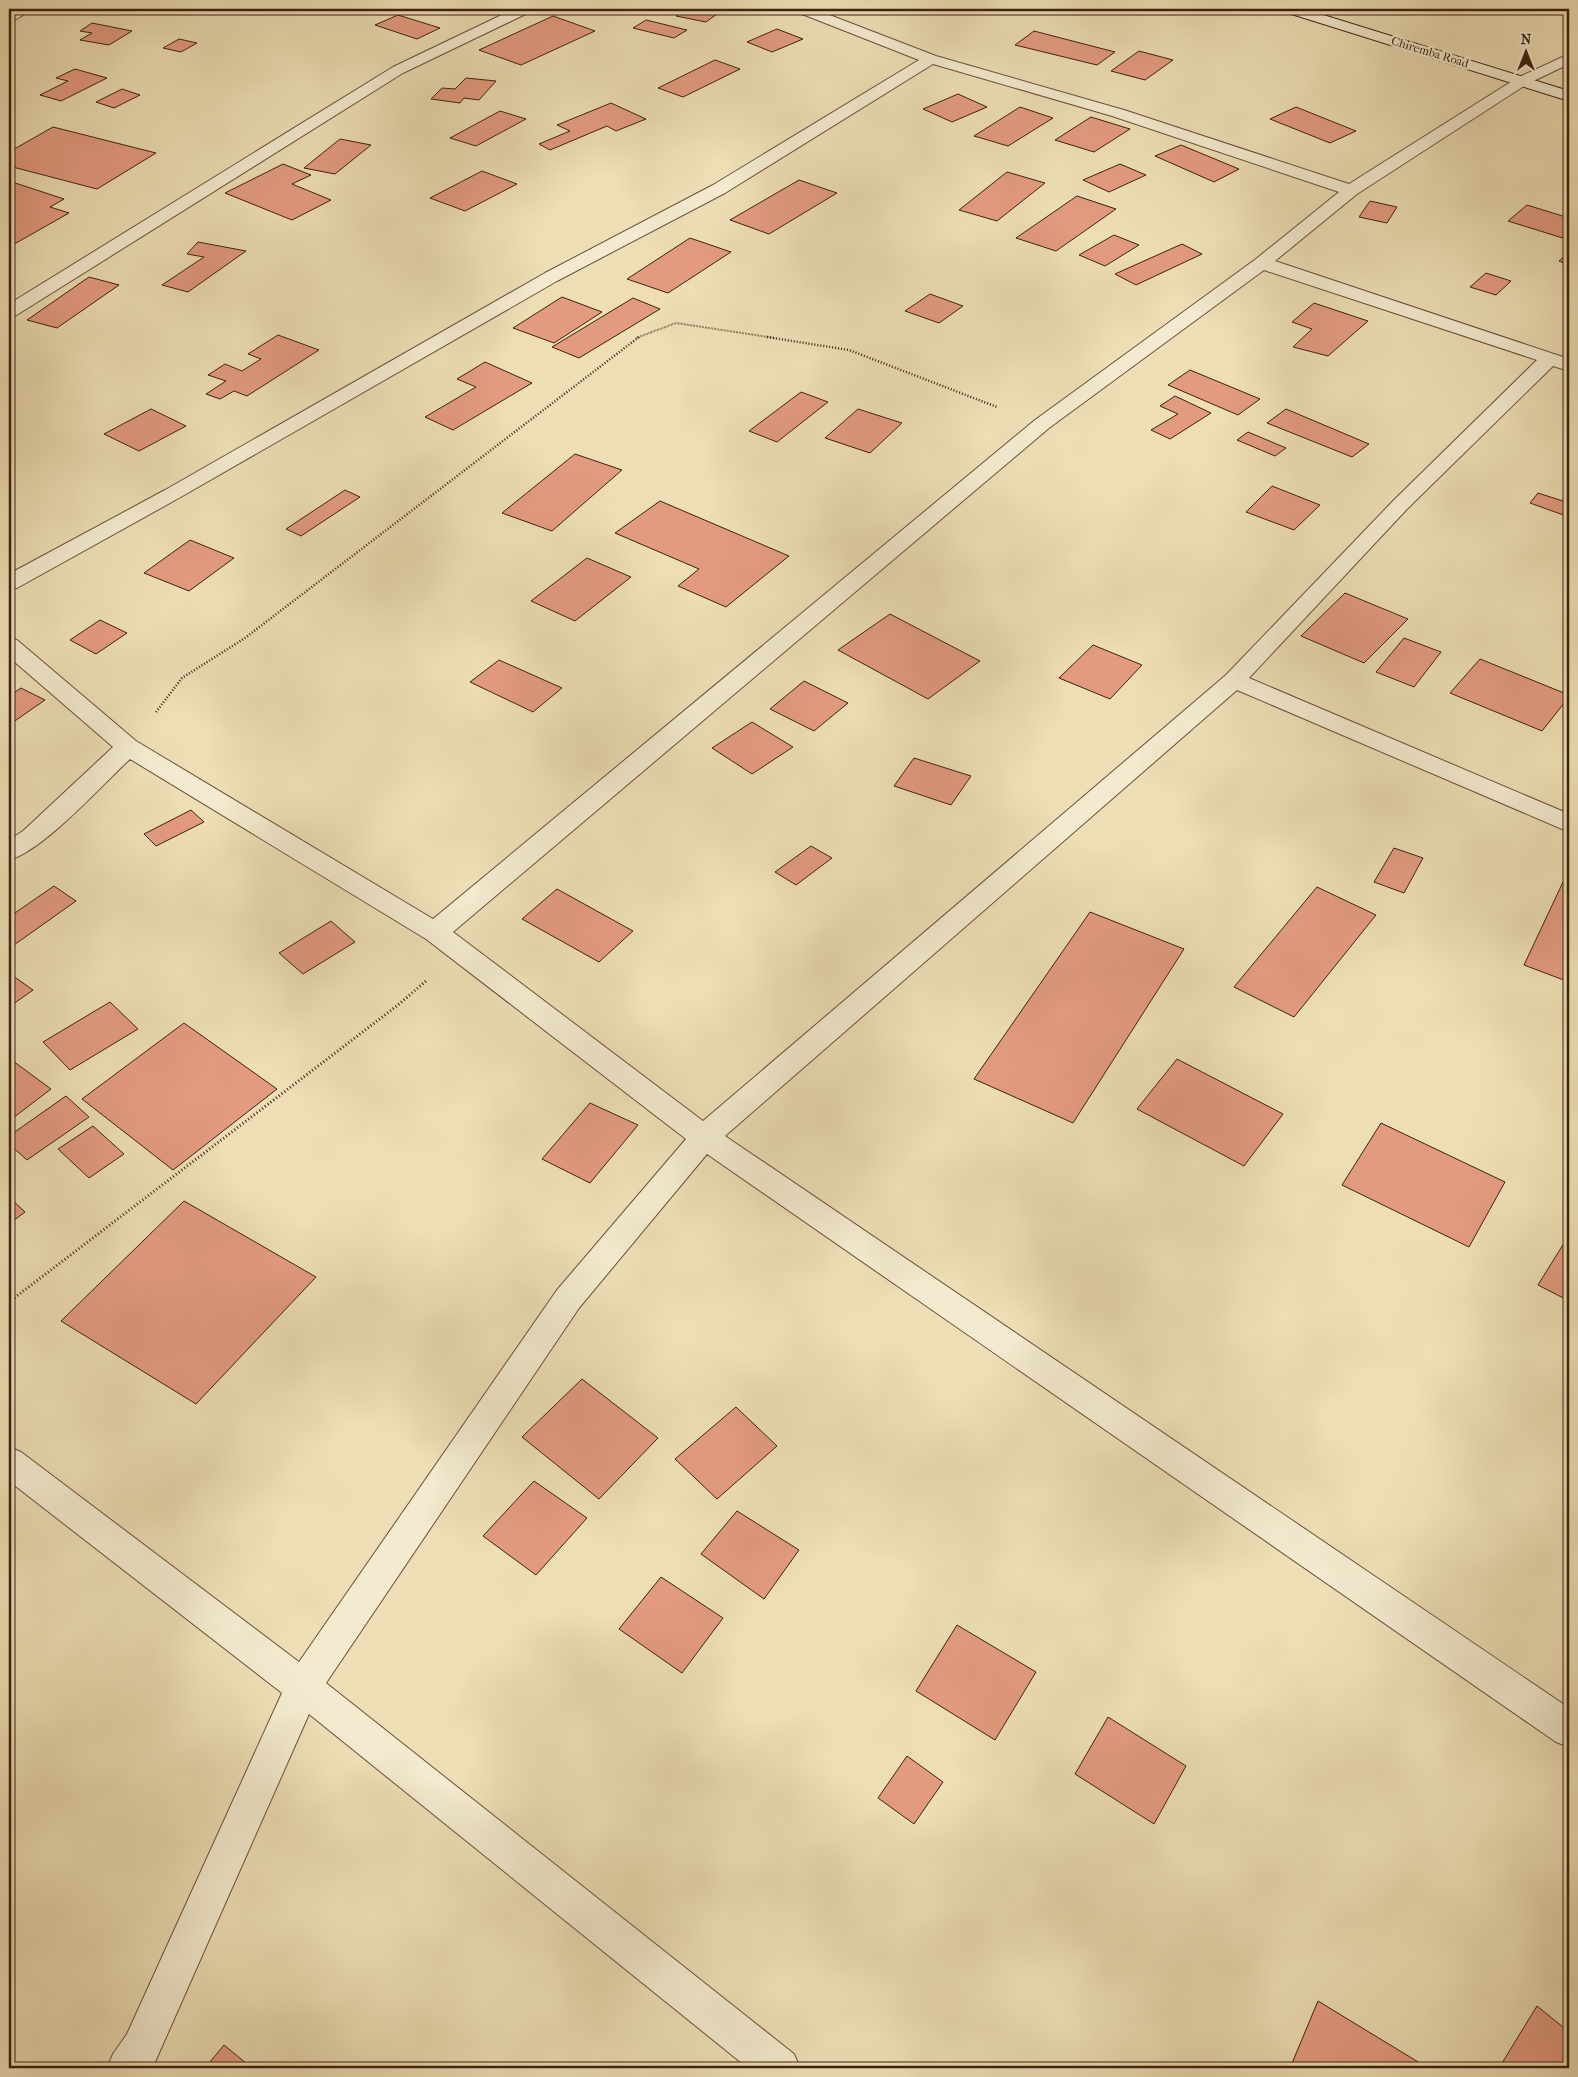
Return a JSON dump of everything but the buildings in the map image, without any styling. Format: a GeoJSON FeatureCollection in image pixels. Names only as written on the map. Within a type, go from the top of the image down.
{"type":"FeatureCollection","features":[{"type":"Feature","properties":{"kind":"street"},"geometry":{"type":"LineString","coordinates":[[9,20],[27,9]]}},
{"type":"Feature","properties":{"kind":"street"},"geometry":{"type":"LineString","coordinates":[[9,312],[398,70],[525,9]]}},
{"type":"Feature","properties":{"kind":"street"},"geometry":{"type":"LineString","coordinates":[[802,9],[931,59],[1118,113],[1351,190]]}},
{"type":"Feature","properties":{"kind":"street","name":"Chiremba Road"},"geometry":{"type":"LineString","coordinates":[[1290,9],[1569,96]]}},
{"type":"Feature","properties":{"kind":"street"},"geometry":{"type":"LineString","coordinates":[[435,932],[1042,424],[1262,263],[1351,190],[1522,81],[1569,58]]}},
{"type":"Feature","properties":{"kind":"street"},"geometry":{"type":"LineString","coordinates":[[9,583],[172,494],[551,277],[719,189],[931,59]]}},
{"type":"Feature","properties":{"kind":"street"},"geometry":{"type":"LineString","coordinates":[[127,2068],[141,2048],[303,1687],[568,1300],[704,1137],[1234,680],[1400,505],[1559,362],[1262,263]]}},
{"type":"Feature","properties":{"kind":"street"},"geometry":{"type":"LineString","coordinates":[[9,645],[128,747],[435,932],[704,1137],[1569,1729]]}},
{"type":"Feature","properties":{"kind":"street"},"geometry":{"type":"LineString","coordinates":[[1234,680],[1569,824]]}},
{"type":"Feature","properties":{"kind":"street"},"geometry":{"type":"LineString","coordinates":[[9,851],[32,837],[128,747]]}},
{"type":"Feature","properties":{"kind":"street"},"geometry":{"type":"LineString","coordinates":[[9,1462],[303,1687],[780,2068]]}},
{"type":"Feature","properties":{"kind":"path"},"geometry":{"type":"LineString","coordinates":[[128,747],[182,678],[245,638],[634,339],[676,323],[849,350],[1042,424]]}},
{"type":"Feature","properties":{"kind":"path"},"geometry":{"type":"LineString","coordinates":[[9,1302],[398,1005],[460,951]]}}]}
